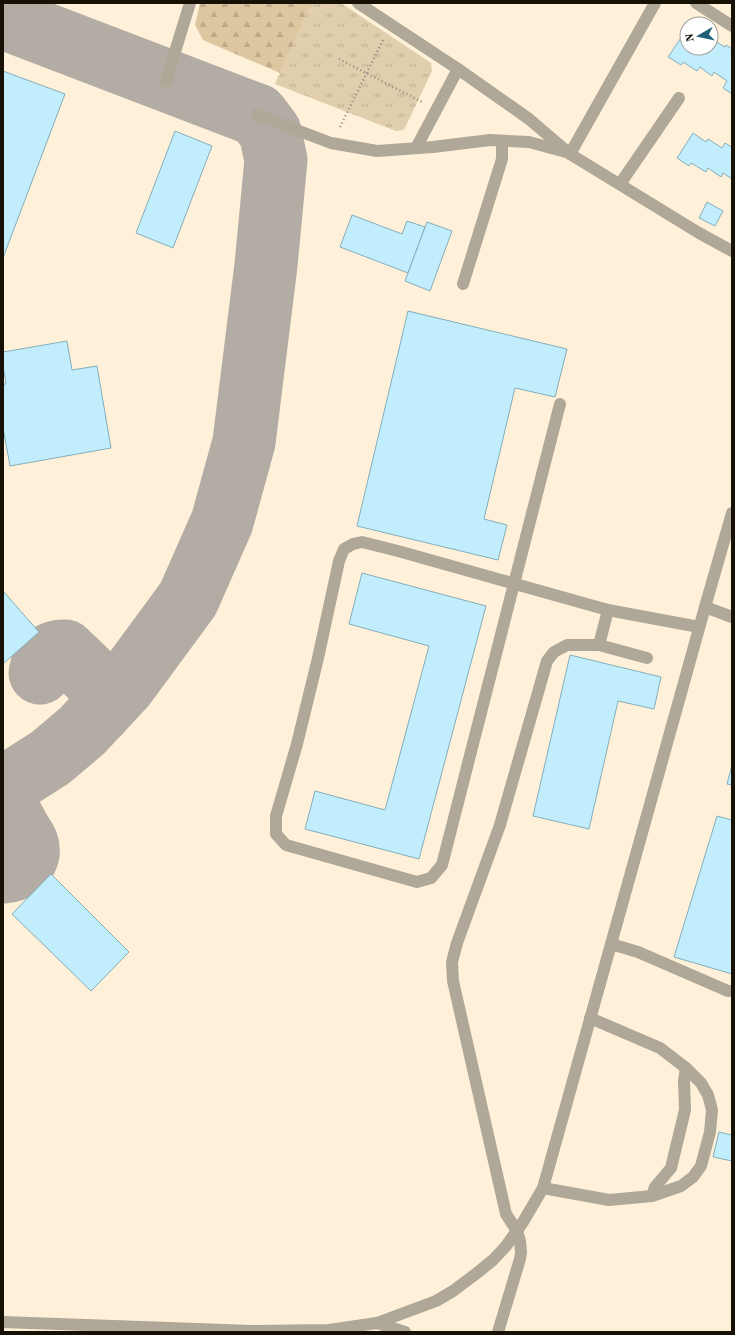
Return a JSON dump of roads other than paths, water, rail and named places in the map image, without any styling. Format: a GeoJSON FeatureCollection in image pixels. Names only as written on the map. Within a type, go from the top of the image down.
{"type":"FeatureCollection","features":[{"type":"Feature","properties":{"kind":"street"},"geometry":{"type":"LineString","coordinates":[[166,81],[190,3]]}},
{"type":"Feature","properties":{"kind":"street"},"geometry":{"type":"LineString","coordinates":[[358,3],[529,119],[570,154],[699,233],[732,251]]}},
{"type":"Feature","properties":{"kind":"street"},"geometry":{"type":"LineString","coordinates":[[570,154],[656,3]]}},
{"type":"Feature","properties":{"kind":"street"},"geometry":{"type":"LineString","coordinates":[[696,3],[732,26]]}},
{"type":"Feature","properties":{"kind":"street"},"geometry":{"type":"LineString","coordinates":[[416,148],[458,70]]}},
{"type":"Feature","properties":{"kind":"street"},"geometry":{"type":"LineString","coordinates":[[620,184],[679,98]]}},
{"type":"Feature","properties":{"kind":"street"},"geometry":{"type":"LineString","coordinates":[[257,115],[331,143],[377,151],[490,140],[529,142],[570,154]]}},
{"type":"Feature","properties":{"kind":"street"},"geometry":{"type":"LineString","coordinates":[[463,284],[502,159],[502,141]]}},
{"type":"Feature","properties":{"kind":"street"},"geometry":{"type":"LineString","coordinates":[[560,404],[515,584],[442,865],[431,878],[417,882],[286,845],[276,834],[276,816],[297,744],[318,658],[338,561],[344,549],[353,544],[362,542],[515,584],[608,610],[699,627]]}},
{"type":"Feature","properties":{"kind":"street"},"geometry":{"type":"LineString","coordinates":[[3,1322],[252,1331],[329,1330],[377,1323],[436,1301],[453,1291],[493,1260],[517,1231],[543,1188],[732,513]]}},
{"type":"Feature","properties":{"kind":"street"},"geometry":{"type":"LineString","coordinates":[[705,608],[732,617]]}},
{"type":"Feature","properties":{"kind":"street"},"geometry":{"type":"LineString","coordinates":[[599,645],[608,610]]}},
{"type":"Feature","properties":{"kind":"street"},"geometry":{"type":"LineString","coordinates":[[498,1332],[520,1259],[520,1241],[517,1231],[506,1214],[453,981],[452,962],[457,943],[500,825],[547,661],[554,652],[566,645],[599,645],[647,658]]}},
{"type":"Feature","properties":{"kind":"street"},"geometry":{"type":"LineString","coordinates":[[611,944],[638,952],[728,991],[732,991]]}},
{"type":"Feature","properties":{"kind":"street"},"geometry":{"type":"LineString","coordinates":[[543,1188],[609,1200],[652,1196],[675,1188],[694,1177],[701,1166],[703,1159],[710,1132],[712,1110],[708,1095],[701,1083],[686,1068],[660,1048],[590,1018]]}},
{"type":"Feature","properties":{"kind":"street"},"geometry":{"type":"LineString","coordinates":[[652,1196],[655,1187],[671,1168],[685,1110],[684,1081],[686,1068]]}},
{"type":"Feature","properties":{"kind":"street"},"geometry":{"type":"LineString","coordinates":[[377,1323],[405,1332]]}}]}
